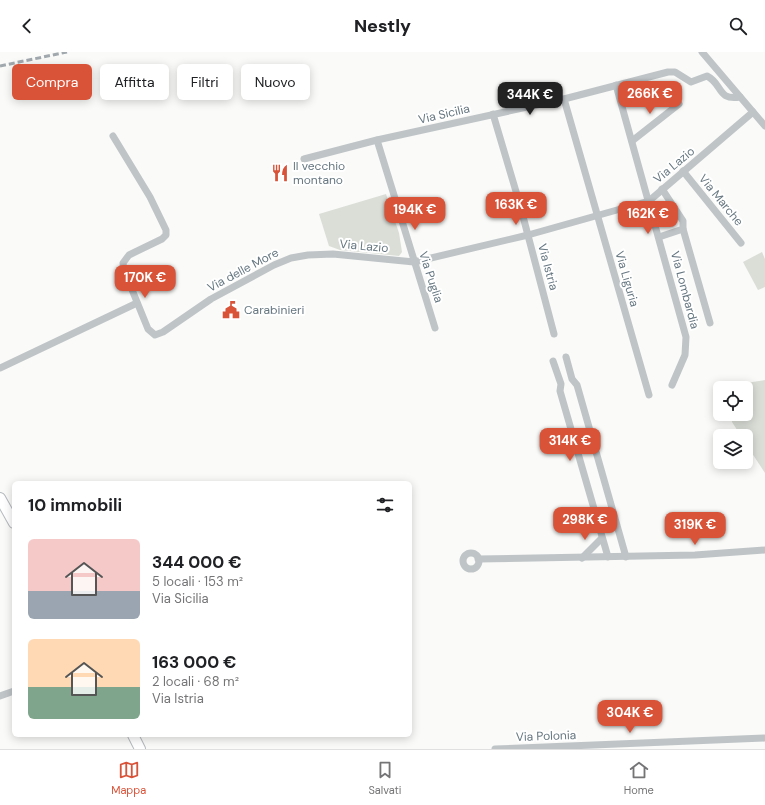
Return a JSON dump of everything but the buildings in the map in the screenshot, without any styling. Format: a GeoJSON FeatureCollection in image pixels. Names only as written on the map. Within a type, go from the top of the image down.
{"type":"FeatureCollection","features":[{"type":"Feature","properties":{"kind":"street"},"geometry":{"type":"LineString","coordinates":[[702,52],[765,126]]}},
{"type":"Feature","properties":{"kind":"street","name":"Via Sicilia"},"geometry":{"type":"LineString","coordinates":[[304,159],[378,140],[672,72],[691,82],[707,76],[726,96],[733,98],[740,97]]}},
{"type":"Feature","properties":{"kind":"street","name":"Via Lombardia"},"geometry":{"type":"LineString","coordinates":[[616,85],[659,237],[686,341],[685,355],[672,385]]}},
{"type":"Feature","properties":{"kind":"street","name":"Via Liguria"},"geometry":{"type":"LineString","coordinates":[[564,98],[649,395]]}},
{"type":"Feature","properties":{"kind":"street"},"geometry":{"type":"LineString","coordinates":[[632,141],[679,104]]}},
{"type":"Feature","properties":{"kind":"street","name":"Via Lazio"},"geometry":{"type":"LineString","coordinates":[[317,254],[333,254],[414,262],[528,235],[649,201],[753,112]]}},
{"type":"Feature","properties":{"kind":"street","name":"Via Istria"},"geometry":{"type":"LineString","coordinates":[[493,114],[528,235],[554,334]]}},
{"type":"Feature","properties":{"kind":"street","name":"Via delle More"},"geometry":{"type":"LineString","coordinates":[[113,136],[147,191],[166,230],[166,235],[162,239],[129,254],[124,260],[123,268],[149,331],[152,334],[158,335],[202,304],[274,265],[291,258],[317,254]]}},
{"type":"Feature","properties":{"kind":"street","name":"Via Puglia"},"geometry":{"type":"LineString","coordinates":[[378,140],[435,328]]}},
{"type":"Feature","properties":{"kind":"street","name":"Via Marche"},"geometry":{"type":"LineString","coordinates":[[684,171],[741,243]]}},
{"type":"Feature","properties":{"kind":"street"},"geometry":{"type":"LineString","coordinates":[[662,189],[683,221],[683,229],[710,322]]}},
{"type":"Feature","properties":{"kind":"street"},"geometry":{"type":"LineString","coordinates":[[659,237],[683,229]]}},
{"type":"Feature","properties":{"kind":"street"},"geometry":{"type":"LineString","coordinates":[[0,368],[137,303]]}},
{"type":"Feature","properties":{"kind":"street"},"geometry":{"type":"LineString","coordinates":[[566,357],[572,379],[577,385],[626,557]]}},
{"type":"Feature","properties":{"kind":"street"},"geometry":{"type":"LineString","coordinates":[[554,361],[561,384],[560,391],[608,557]]}},
{"type":"Feature","properties":{"kind":"street"},"geometry":{"type":"LineString","coordinates":[[0,498],[12,519]]}},
{"type":"Feature","properties":{"kind":"street"},"geometry":{"type":"LineString","coordinates":[[582,558],[602,538]]}},
{"type":"Feature","properties":{"kind":"street"},"geometry":{"type":"LineString","coordinates":[[478,560],[695,555],[765,550]]}},
{"type":"Feature","properties":{"kind":"street"},"geometry":{"type":"LineString","coordinates":[[0,696],[12,692]]}},
{"type":"Feature","properties":{"kind":"street"},"geometry":{"type":"LineString","coordinates":[[134,737],[140,749]]}},
{"type":"Feature","properties":{"kind":"street","name":"Via Polonia"},"geometry":{"type":"LineString","coordinates":[[495,749],[765,738]]}},
{"type":"Feature","properties":{"kind":"shaded area"},"geometry":{"type":"Polygon","coordinates":[[[386,194],[399,233],[402,252],[399,256],[340,250],[329,246],[319,214],[386,194]]]}},
{"type":"Feature","properties":{"kind":"shaded area"},"geometry":{"type":"Polygon","coordinates":[[[762,252],[765,259],[765,287],[758,290],[743,262],[762,252]]]}},
{"type":"Feature","properties":{"kind":"shaded area"},"geometry":{"type":"Polygon","coordinates":[[[765,380],[765,473],[753,455],[753,429],[736,429],[732,422],[753,421],[753,382],[765,380]]]}},
{"type":"Feature","properties":{"kind":"railway"},"geometry":{"type":"LineString","coordinates":[[0,66],[67,52]]}},
{"type":"Feature","properties":{"kind":"place","name":"Il vecchio montano"},"geometry":{"type":"Point","coordinates":[280,173]}},
{"type":"Feature","properties":{"kind":"place","name":"Carabinieri"},"geometry":{"type":"Point","coordinates":[231,310]}}]}
